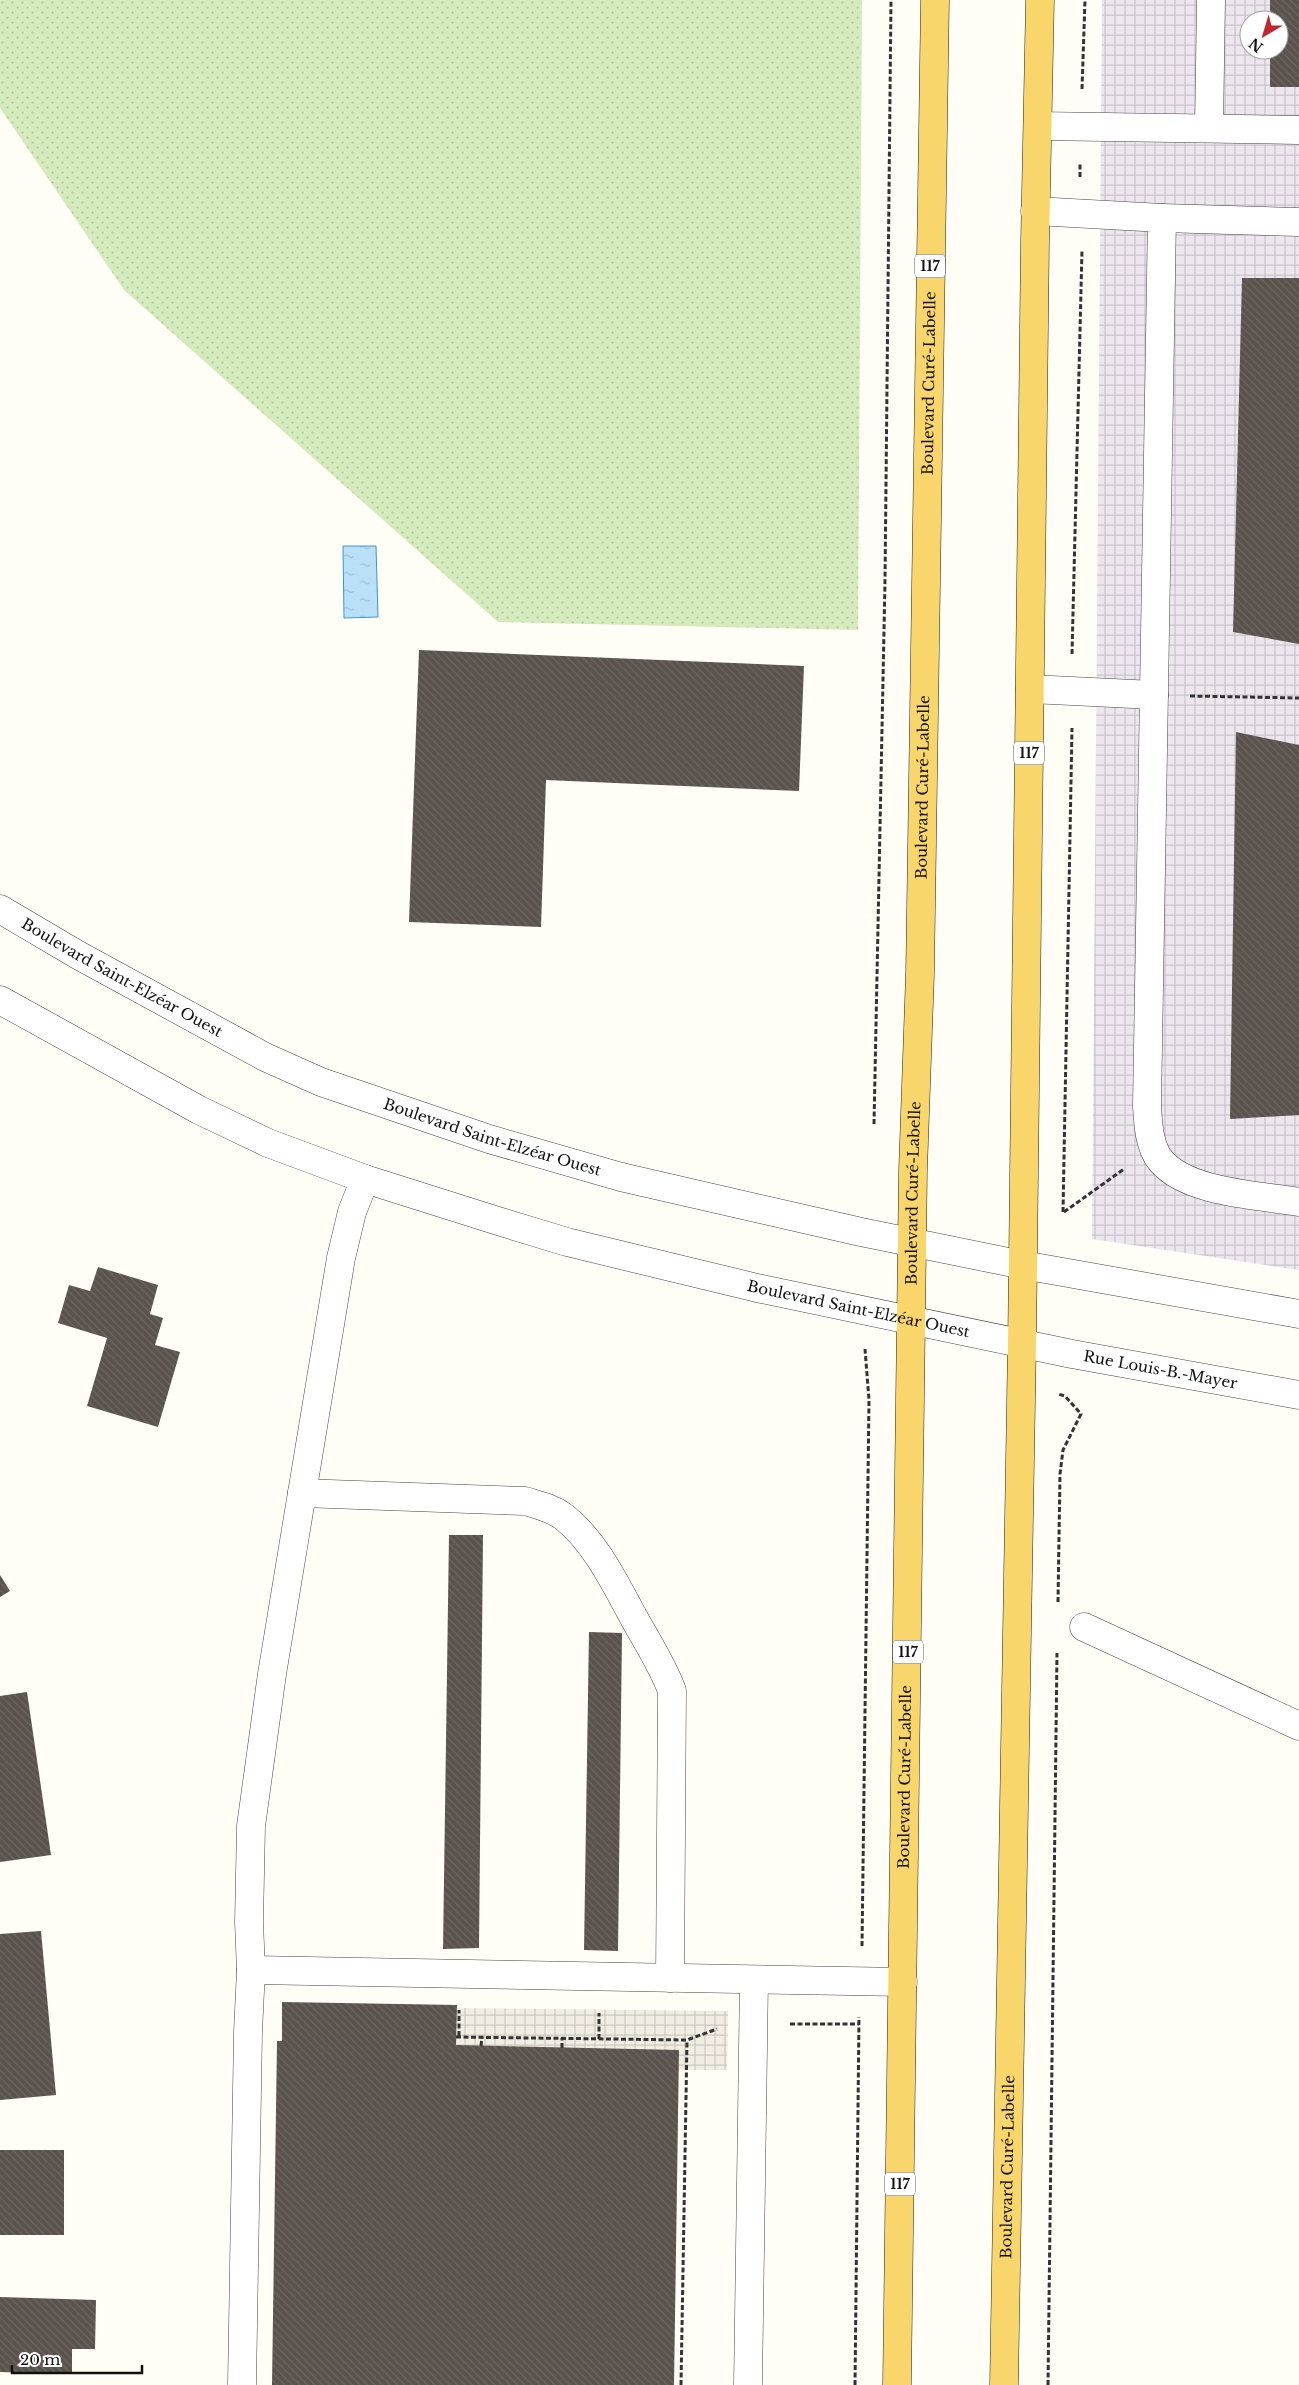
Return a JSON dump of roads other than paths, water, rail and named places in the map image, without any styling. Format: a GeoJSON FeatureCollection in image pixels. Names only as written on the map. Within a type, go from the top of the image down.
{"type":"FeatureCollection","features":[{"type":"Feature","properties":{"kind":"main road","name":"Boulevard Curé-Labelle"},"geometry":{"type":"LineString","coordinates":[[896,2385],[913,1243],[920,974],[935,0]]}},
{"type":"Feature","properties":{"kind":"main road","name":"Boulevard Curé-Labelle"},"geometry":{"type":"LineString","coordinates":[[1004,2385],[1022,1344],[1035,211],[1040,0]]}},
{"type":"Feature","properties":{"kind":"street"},"geometry":{"type":"LineString","coordinates":[[1209,128],[1211,0]]}},
{"type":"Feature","properties":{"kind":"street"},"geometry":{"type":"LineString","coordinates":[[1038,126],[1299,130]]}},
{"type":"Feature","properties":{"kind":"street"},"geometry":{"type":"LineString","coordinates":[[1035,211],[1162,218],[1299,222]]}},
{"type":"Feature","properties":{"kind":"street"},"geometry":{"type":"LineString","coordinates":[[1162,218],[1147,1106],[1149,1129],[1154,1150],[1160,1161],[1186,1181],[1299,1202]]}},
{"type":"Feature","properties":{"kind":"street"},"geometry":{"type":"LineString","coordinates":[[1030,689],[1154,695]]}},
{"type":"Feature","properties":{"kind":"street","name":"Boulevard Saint-Elzéar Ouest"},"geometry":{"type":"LineString","coordinates":[[0,909],[230,1039],[321,1082],[489,1139],[602,1172],[913,1243],[1023,1265]]}},
{"type":"Feature","properties":{"kind":"street","name":"Boulevard Saint-Elzéar Ouest"},"geometry":{"type":"LineString","coordinates":[[0,1000],[199,1110],[275,1146],[365,1179],[567,1242],[757,1288],[1022,1344]]}},
{"type":"Feature","properties":{"kind":"street"},"geometry":{"type":"LineString","coordinates":[[242,2385],[248,2032],[251,1970],[249,1922],[251,1826],[272,1674],[341,1258],[352,1212],[365,1179]]}},
{"type":"Feature","properties":{"kind":"street"},"geometry":{"type":"LineString","coordinates":[[1023,1265],[1299,1314]]}},
{"type":"Feature","properties":{"kind":"street","name":"Rue Louis-B.-Mayer"},"geometry":{"type":"LineString","coordinates":[[1022,1344],[1299,1395]]}},
{"type":"Feature","properties":{"kind":"street"},"geometry":{"type":"LineString","coordinates":[[302,1493],[525,1501],[545,1507],[562,1516],[586,1539],[668,1679],[672,1691],[670,1978]]}},
{"type":"Feature","properties":{"kind":"street"},"geometry":{"type":"LineString","coordinates":[[1084,1627],[1299,1726]]}},
{"type":"Feature","properties":{"kind":"street"},"geometry":{"type":"LineString","coordinates":[[251,1970],[903,1982]]}},
{"type":"Feature","properties":{"kind":"street"},"geometry":{"type":"LineString","coordinates":[[748,2385],[754,1980]]}},
{"type":"Feature","properties":{"kind":"water"},"geometry":{"type":"Polygon","coordinates":[[[343,546],[376,546],[378,617],[344,618],[343,546]]]}}]}
